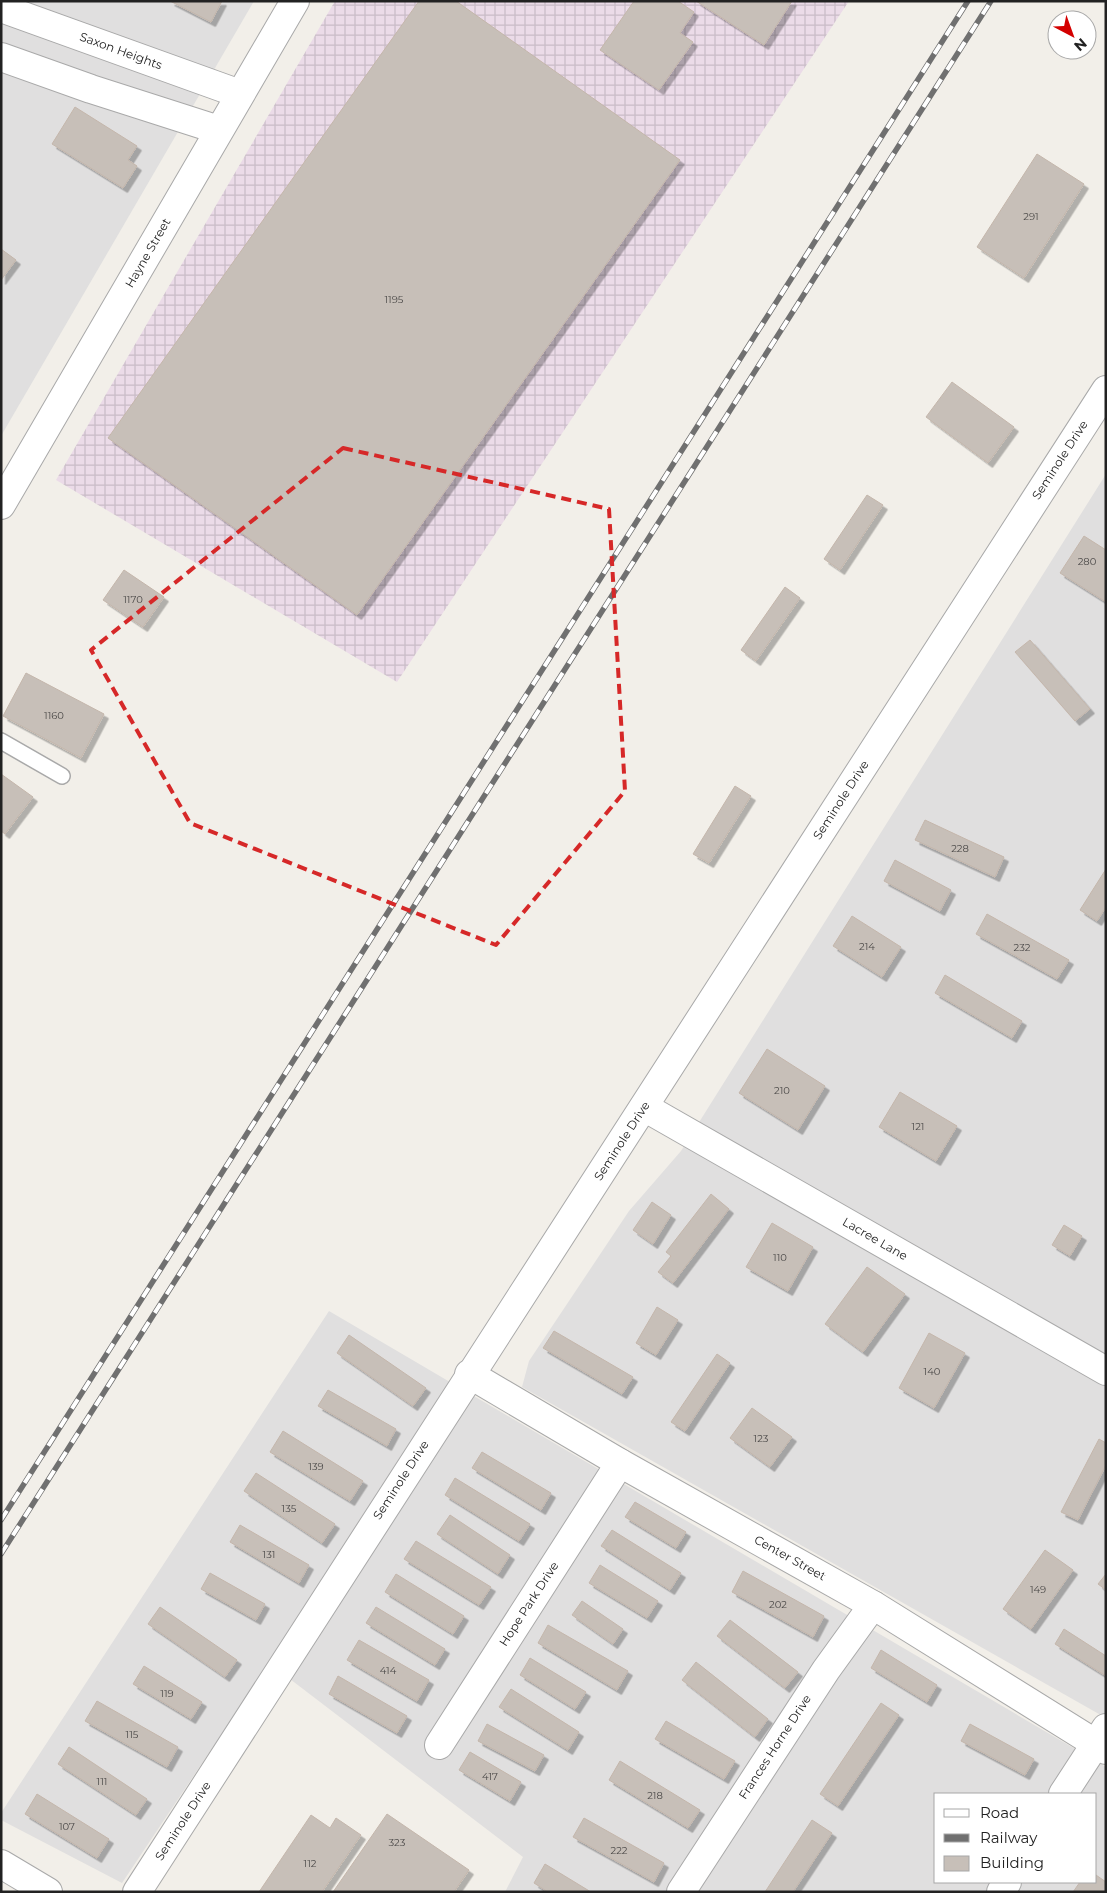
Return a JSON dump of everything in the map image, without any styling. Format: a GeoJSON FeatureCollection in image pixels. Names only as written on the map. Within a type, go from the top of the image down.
{"type":"FeatureCollection","features":[{"type":"Feature","properties":{"kind":"street","name":"Hayne Street"},"geometry":{"type":"LineString","coordinates":[[1,505],[295,1]]}},
{"type":"Feature","properties":{"kind":"street","name":"Saxon Heights"},"geometry":{"type":"LineString","coordinates":[[1,8],[240,94]]}},
{"type":"Feature","properties":{"kind":"street"},"geometry":{"type":"LineString","coordinates":[[1,57],[219,130]]}},
{"type":"Feature","properties":{"kind":"street","name":"Seminole Drive"},"geometry":{"type":"LineString","coordinates":[[137,1892],[469,1374],[644,1107],[1106,390]]}},
{"type":"Feature","properties":{"kind":"street","name":"Lacree Lane"},"geometry":{"type":"LineString","coordinates":[[644,1107],[1106,1371]]}},
{"type":"Feature","properties":{"kind":"street","name":"Center Street"},"geometry":{"type":"LineString","coordinates":[[469,1374],[620,1463],[873,1605],[1102,1741]]}},
{"type":"Feature","properties":{"kind":"street","name":"Hope Park Drive"},"geometry":{"type":"LineString","coordinates":[[439,1745],[620,1463]]}},
{"type":"Feature","properties":{"kind":"street","name":"Frances Horne Drive"},"geometry":{"type":"LineString","coordinates":[[681,1892],[826,1670],[873,1605]]}},
{"type":"Feature","properties":{"kind":"street"},"geometry":{"type":"LineString","coordinates":[[1064,1793],[1102,1741]]}},
{"type":"Feature","properties":{"kind":"street"},"geometry":{"type":"LineString","coordinates":[[1,1864],[48,1892]]}},
{"type":"Feature","properties":{"kind":"lane"},"geometry":{"type":"LineString","coordinates":[[1,741],[62,776]]}},
{"type":"Feature","properties":{"kind":"highlighted area"},"geometry":{"type":"Polygon","coordinates":[[[343,448],[609,509],[625,791],[496,945],[190,823],[91,650],[343,448]]]}},
{"type":"Feature","properties":{"kind":"shaded area"},"geometry":{"type":"Polygon","coordinates":[[[1,1],[254,1],[1,436],[1,1]]]}},
{"type":"Feature","properties":{"kind":"shaded area"},"geometry":{"type":"Polygon","coordinates":[[[335,1],[849,1],[397,682],[56,480],[335,1]]]}},
{"type":"Feature","properties":{"kind":"shaded area"},"geometry":{"type":"Polygon","coordinates":[[[1106,474],[1106,1718],[522,1387],[529,1361],[629,1211],[681,1151],[1106,474]]]}},
{"type":"Feature","properties":{"kind":"shaded area"},"geometry":{"type":"Polygon","coordinates":[[[329,1311],[1106,1767],[1106,1892],[505,1892],[523,1857],[269,1663],[122,1883],[1,1820],[1,1813],[329,1311]]]}},
{"type":"Feature","properties":{"kind":"building"},"geometry":{"type":"Polygon","coordinates":[[[170,1],[222,1],[211,22],[170,1]]]}},
{"type":"Feature","properties":{"kind":"building"},"geometry":{"type":"Polygon","coordinates":[[[419,1],[456,1],[680,160],[357,615],[108,438],[419,1]]]}},
{"type":"Feature","properties":{"kind":"building"},"geometry":{"type":"Polygon","coordinates":[[[634,1],[678,1],[694,12],[680,33],[693,42],[659,90],[600,50],[634,1]]]}},
{"type":"Feature","properties":{"kind":"building"},"geometry":{"type":"Polygon","coordinates":[[[696,1],[792,1],[764,45],[696,1]]]}},
{"type":"Feature","properties":{"kind":"building"},"geometry":{"type":"Polygon","coordinates":[[[75,107],[137,146],[128,160],[137,166],[123,188],[52,144],[75,107]]]}},
{"type":"Feature","properties":{"kind":"building"},"geometry":{"type":"Polygon","coordinates":[[[1037,154],[1084,184],[1024,278],[977,247],[1037,154]]]}},
{"type":"Feature","properties":{"kind":"building"},"geometry":{"type":"Polygon","coordinates":[[[1,249],[16,260],[1,280],[1,249]]]}},
{"type":"Feature","properties":{"kind":"building"},"geometry":{"type":"Polygon","coordinates":[[[952,382],[1014,427],[988,463],[926,417],[952,382]]]}},
{"type":"Feature","properties":{"kind":"building"},"geometry":{"type":"Polygon","coordinates":[[[867,495],[883,505],[840,570],[824,559],[867,495]]]}},
{"type":"Feature","properties":{"kind":"building"},"geometry":{"type":"Polygon","coordinates":[[[1084,536],[1106,550],[1106,602],[1060,573],[1084,536]]]}},
{"type":"Feature","properties":{"kind":"building"},"geometry":{"type":"Polygon","coordinates":[[[124,570],[164,597],[143,627],[103,600],[124,570]]]}},
{"type":"Feature","properties":{"kind":"building"},"geometry":{"type":"Polygon","coordinates":[[[785,587],[800,598],[756,661],[741,650],[785,587]]]}},
{"type":"Feature","properties":{"kind":"building"},"geometry":{"type":"Polygon","coordinates":[[[1030,640],[1090,709],[1075,721],[1015,652],[1030,640]]]}},
{"type":"Feature","properties":{"kind":"building"},"geometry":{"type":"Polygon","coordinates":[[[26,673],[104,714],[81,758],[3,716],[26,673]]]}},
{"type":"Feature","properties":{"kind":"building"},"geometry":{"type":"Polygon","coordinates":[[[1,774],[33,797],[5,834],[1,831],[1,774]]]}},
{"type":"Feature","properties":{"kind":"building"},"geometry":{"type":"Polygon","coordinates":[[[735,786],[751,796],[709,863],[693,854],[735,786]]]}},
{"type":"Feature","properties":{"kind":"building"},"geometry":{"type":"Polygon","coordinates":[[[925,820],[1004,857],[995,877],[915,840],[925,820]]]}},
{"type":"Feature","properties":{"kind":"building"},"geometry":{"type":"Polygon","coordinates":[[[895,860],[951,890],[940,911],[884,881],[895,860]]]}},
{"type":"Feature","properties":{"kind":"building"},"geometry":{"type":"Polygon","coordinates":[[[1106,869],[1106,907],[1097,921],[1080,910],[1106,869]]]}},
{"type":"Feature","properties":{"kind":"building"},"geometry":{"type":"Polygon","coordinates":[[[987,914],[1069,960],[1057,979],[976,934],[987,914]]]}},
{"type":"Feature","properties":{"kind":"building"},"geometry":{"type":"Polygon","coordinates":[[[852,916],[901,947],[882,977],[833,946],[852,916]]]}},
{"type":"Feature","properties":{"kind":"building"},"geometry":{"type":"Polygon","coordinates":[[[945,975],[1022,1021],[1012,1038],[935,993],[945,975]]]}},
{"type":"Feature","properties":{"kind":"building"},"geometry":{"type":"Polygon","coordinates":[[[767,1049],[825,1086],[798,1130],[739,1093],[767,1049]]]}},
{"type":"Feature","properties":{"kind":"building"},"geometry":{"type":"Polygon","coordinates":[[[900,1092],[957,1126],[936,1161],[879,1127],[900,1092]]]}},
{"type":"Feature","properties":{"kind":"building"},"geometry":{"type":"Polygon","coordinates":[[[711,1194],[729,1209],[673,1283],[658,1272],[671,1256],[666,1252],[711,1194]]]}},
{"type":"Feature","properties":{"kind":"building"},"geometry":{"type":"Polygon","coordinates":[[[652,1202],[671,1215],[653,1244],[633,1230],[652,1202]]]}},
{"type":"Feature","properties":{"kind":"building"},"geometry":{"type":"Polygon","coordinates":[[[772,1223],[813,1247],[788,1291],[746,1267],[772,1223]]]}},
{"type":"Feature","properties":{"kind":"building"},"geometry":{"type":"Polygon","coordinates":[[[1064,1225],[1082,1236],[1070,1256],[1052,1245],[1064,1225]]]}},
{"type":"Feature","properties":{"kind":"building"},"geometry":{"type":"Polygon","coordinates":[[[867,1267],[905,1294],[863,1352],[825,1324],[867,1267]]]}},
{"type":"Feature","properties":{"kind":"building"},"geometry":{"type":"Polygon","coordinates":[[[657,1307],[678,1320],[656,1355],[636,1343],[657,1307]]]}},
{"type":"Feature","properties":{"kind":"building"},"geometry":{"type":"Polygon","coordinates":[[[554,1331],[633,1377],[622,1394],[543,1348],[554,1331]]]}},
{"type":"Feature","properties":{"kind":"building"},"geometry":{"type":"Polygon","coordinates":[[[929,1333],[965,1353],[934,1408],[899,1388],[929,1333]]]}},
{"type":"Feature","properties":{"kind":"building"},"geometry":{"type":"Polygon","coordinates":[[[349,1335],[426,1388],[413,1406],[337,1353],[349,1335]]]}},
{"type":"Feature","properties":{"kind":"building"},"geometry":{"type":"Polygon","coordinates":[[[717,1354],[730,1363],[685,1431],[671,1422],[717,1354]]]}},
{"type":"Feature","properties":{"kind":"building"},"geometry":{"type":"Polygon","coordinates":[[[328,1390],[396,1429],[387,1446],[318,1406],[328,1390]]]}},
{"type":"Feature","properties":{"kind":"building"},"geometry":{"type":"Polygon","coordinates":[[[752,1408],[792,1437],[770,1467],[730,1438],[752,1408]]]}},
{"type":"Feature","properties":{"kind":"building"},"geometry":{"type":"Polygon","coordinates":[[[283,1431],[363,1481],[350,1501],[270,1452],[283,1431]]]}},
{"type":"Feature","properties":{"kind":"building"},"geometry":{"type":"Polygon","coordinates":[[[1099,1439],[1106,1443],[1106,1465],[1078,1520],[1061,1512],[1099,1439]]]}},
{"type":"Feature","properties":{"kind":"building"},"geometry":{"type":"Polygon","coordinates":[[[482,1452],[551,1493],[541,1510],[472,1468],[482,1452]]]}},
{"type":"Feature","properties":{"kind":"building"},"geometry":{"type":"Polygon","coordinates":[[[256,1473],[335,1524],[322,1543],[244,1491],[256,1473]]]}},
{"type":"Feature","properties":{"kind":"building"},"geometry":{"type":"Polygon","coordinates":[[[455,1478],[530,1524],[519,1541],[445,1495],[455,1478]]]}},
{"type":"Feature","properties":{"kind":"building"},"geometry":{"type":"Polygon","coordinates":[[[635,1502],[686,1532],[676,1548],[625,1517],[635,1502]]]}},
{"type":"Feature","properties":{"kind":"building"},"geometry":{"type":"Polygon","coordinates":[[[450,1515],[510,1555],[498,1574],[437,1534],[450,1515]]]}},
{"type":"Feature","properties":{"kind":"building"},"geometry":{"type":"Polygon","coordinates":[[[240,1525],[309,1565],[299,1583],[230,1542],[240,1525]]]}},
{"type":"Feature","properties":{"kind":"building"},"geometry":{"type":"Polygon","coordinates":[[[612,1530],[681,1573],[670,1590],[601,1546],[612,1530]]]}},
{"type":"Feature","properties":{"kind":"building"},"geometry":{"type":"Polygon","coordinates":[[[416,1541],[491,1587],[479,1605],[404,1559],[416,1541]]]}},
{"type":"Feature","properties":{"kind":"building"},"geometry":{"type":"Polygon","coordinates":[[[1045,1550],[1073,1570],[1031,1629],[1003,1609],[1045,1550]]]}},
{"type":"Feature","properties":{"kind":"building"},"geometry":{"type":"Polygon","coordinates":[[[600,1565],[658,1601],[647,1618],[589,1583],[600,1565]]]}},
{"type":"Feature","properties":{"kind":"building"},"geometry":{"type":"Polygon","coordinates":[[[743,1571],[824,1616],[813,1637],[732,1592],[743,1571]]]}},
{"type":"Feature","properties":{"kind":"building"},"geometry":{"type":"Polygon","coordinates":[[[210,1573],[265,1604],[256,1620],[201,1589],[210,1573]]]}},
{"type":"Feature","properties":{"kind":"building"},"geometry":{"type":"Polygon","coordinates":[[[396,1574],[464,1616],[453,1634],[385,1592],[396,1574]]]}},
{"type":"Feature","properties":{"kind":"building"},"geometry":{"type":"Polygon","coordinates":[[[1106,1574],[1106,1590],[1098,1584],[1106,1574]]]}},
{"type":"Feature","properties":{"kind":"building"},"geometry":{"type":"Polygon","coordinates":[[[582,1601],[623,1629],[613,1644],[572,1615],[582,1601]]]}},
{"type":"Feature","properties":{"kind":"building"},"geometry":{"type":"Polygon","coordinates":[[[160,1607],[237,1660],[225,1677],[148,1624],[160,1607]]]}},
{"type":"Feature","properties":{"kind":"building"},"geometry":{"type":"Polygon","coordinates":[[[376,1607],[445,1649],[435,1665],[366,1623],[376,1607]]]}},
{"type":"Feature","properties":{"kind":"building"},"geometry":{"type":"Polygon","coordinates":[[[730,1620],[798,1672],[785,1688],[717,1636],[730,1620]]]}},
{"type":"Feature","properties":{"kind":"building"},"geometry":{"type":"Polygon","coordinates":[[[548,1625],[628,1671],[617,1690],[538,1643],[548,1625]]]}},
{"type":"Feature","properties":{"kind":"building"},"geometry":{"type":"Polygon","coordinates":[[[1064,1629],[1106,1656],[1106,1676],[1055,1644],[1064,1629]]]}},
{"type":"Feature","properties":{"kind":"building"},"geometry":{"type":"Polygon","coordinates":[[[359,1640],[429,1680],[417,1701],[347,1660],[359,1640]]]}},
{"type":"Feature","properties":{"kind":"building"},"geometry":{"type":"Polygon","coordinates":[[[881,1650],[937,1685],[927,1702],[871,1668],[881,1650]]]}},
{"type":"Feature","properties":{"kind":"building"},"geometry":{"type":"Polygon","coordinates":[[[530,1658],[586,1692],[575,1709],[520,1675],[530,1658]]]}},
{"type":"Feature","properties":{"kind":"building"},"geometry":{"type":"Polygon","coordinates":[[[696,1662],[768,1719],[755,1737],[682,1680],[696,1662]]]}},
{"type":"Feature","properties":{"kind":"building"},"geometry":{"type":"Polygon","coordinates":[[[144,1666],[202,1702],[191,1719],[133,1684],[144,1666]]]}},
{"type":"Feature","properties":{"kind":"building"},"geometry":{"type":"Polygon","coordinates":[[[338,1676],[407,1716],[397,1733],[329,1694],[338,1676]]]}},
{"type":"Feature","properties":{"kind":"building"},"geometry":{"type":"Polygon","coordinates":[[[511,1689],[579,1732],[568,1750],[499,1707],[511,1689]]]}},
{"type":"Feature","properties":{"kind":"building"},"geometry":{"type":"Polygon","coordinates":[[[97,1701],[178,1747],[167,1767],[85,1721],[97,1701]]]}},
{"type":"Feature","properties":{"kind":"building"},"geometry":{"type":"Polygon","coordinates":[[[881,1703],[899,1715],[838,1806],[820,1794],[881,1703]]]}},
{"type":"Feature","properties":{"kind":"building"},"geometry":{"type":"Polygon","coordinates":[[[666,1721],[735,1761],[724,1779],[655,1739],[666,1721]]]}},
{"type":"Feature","properties":{"kind":"building"},"geometry":{"type":"Polygon","coordinates":[[[487,1724],[544,1755],[535,1771],[478,1741],[487,1724]]]}},
{"type":"Feature","properties":{"kind":"building"},"geometry":{"type":"Polygon","coordinates":[[[970,1724],[1034,1759],[1025,1775],[961,1741],[970,1724]]]}},
{"type":"Feature","properties":{"kind":"building"},"geometry":{"type":"Polygon","coordinates":[[[69,1747],[147,1799],[136,1815],[58,1764],[69,1747]]]}},
{"type":"Feature","properties":{"kind":"building"},"geometry":{"type":"Polygon","coordinates":[[[470,1752],[521,1782],[510,1801],[459,1770],[470,1752]]]}},
{"type":"Feature","properties":{"kind":"building"},"geometry":{"type":"Polygon","coordinates":[[[620,1761],[700,1810],[688,1828],[609,1780],[620,1761]]]}},
{"type":"Feature","properties":{"kind":"building"},"geometry":{"type":"Polygon","coordinates":[[[37,1794],[109,1839],[97,1858],[25,1814],[37,1794]]]}},
{"type":"Feature","properties":{"kind":"building"},"geometry":{"type":"Polygon","coordinates":[[[387,1814],[469,1870],[454,1892],[333,1892],[387,1814]]]}},
{"type":"Feature","properties":{"kind":"building"},"geometry":{"type":"Polygon","coordinates":[[[311,1815],[330,1828],[336,1818],[361,1835],[322,1892],[259,1892],[311,1815]]]}},
{"type":"Feature","properties":{"kind":"building"},"geometry":{"type":"Polygon","coordinates":[[[584,1818],[664,1863],[654,1882],[573,1837],[584,1818]]]}},
{"type":"Feature","properties":{"kind":"building"},"geometry":{"type":"Polygon","coordinates":[[[812,1820],[832,1833],[793,1892],[765,1892],[812,1820]]]}},
{"type":"Feature","properties":{"kind":"building"},"geometry":{"type":"Polygon","coordinates":[[[545,1864],[591,1892],[548,1892],[534,1883],[545,1864]]]}},
{"type":"Feature","properties":{"kind":"building"},"geometry":{"type":"Polygon","coordinates":[[[1097,1876],[1106,1882],[1106,1892],[1073,1892],[1079,1883],[1097,1883],[1097,1876]]]}},
{"type":"Feature","properties":{"kind":"railway"},"geometry":{"type":"LineString","coordinates":[[1,1520],[968,1]]}},
{"type":"Feature","properties":{"kind":"railway"},"geometry":{"type":"LineString","coordinates":[[1,1554],[991,1]]}}]}
